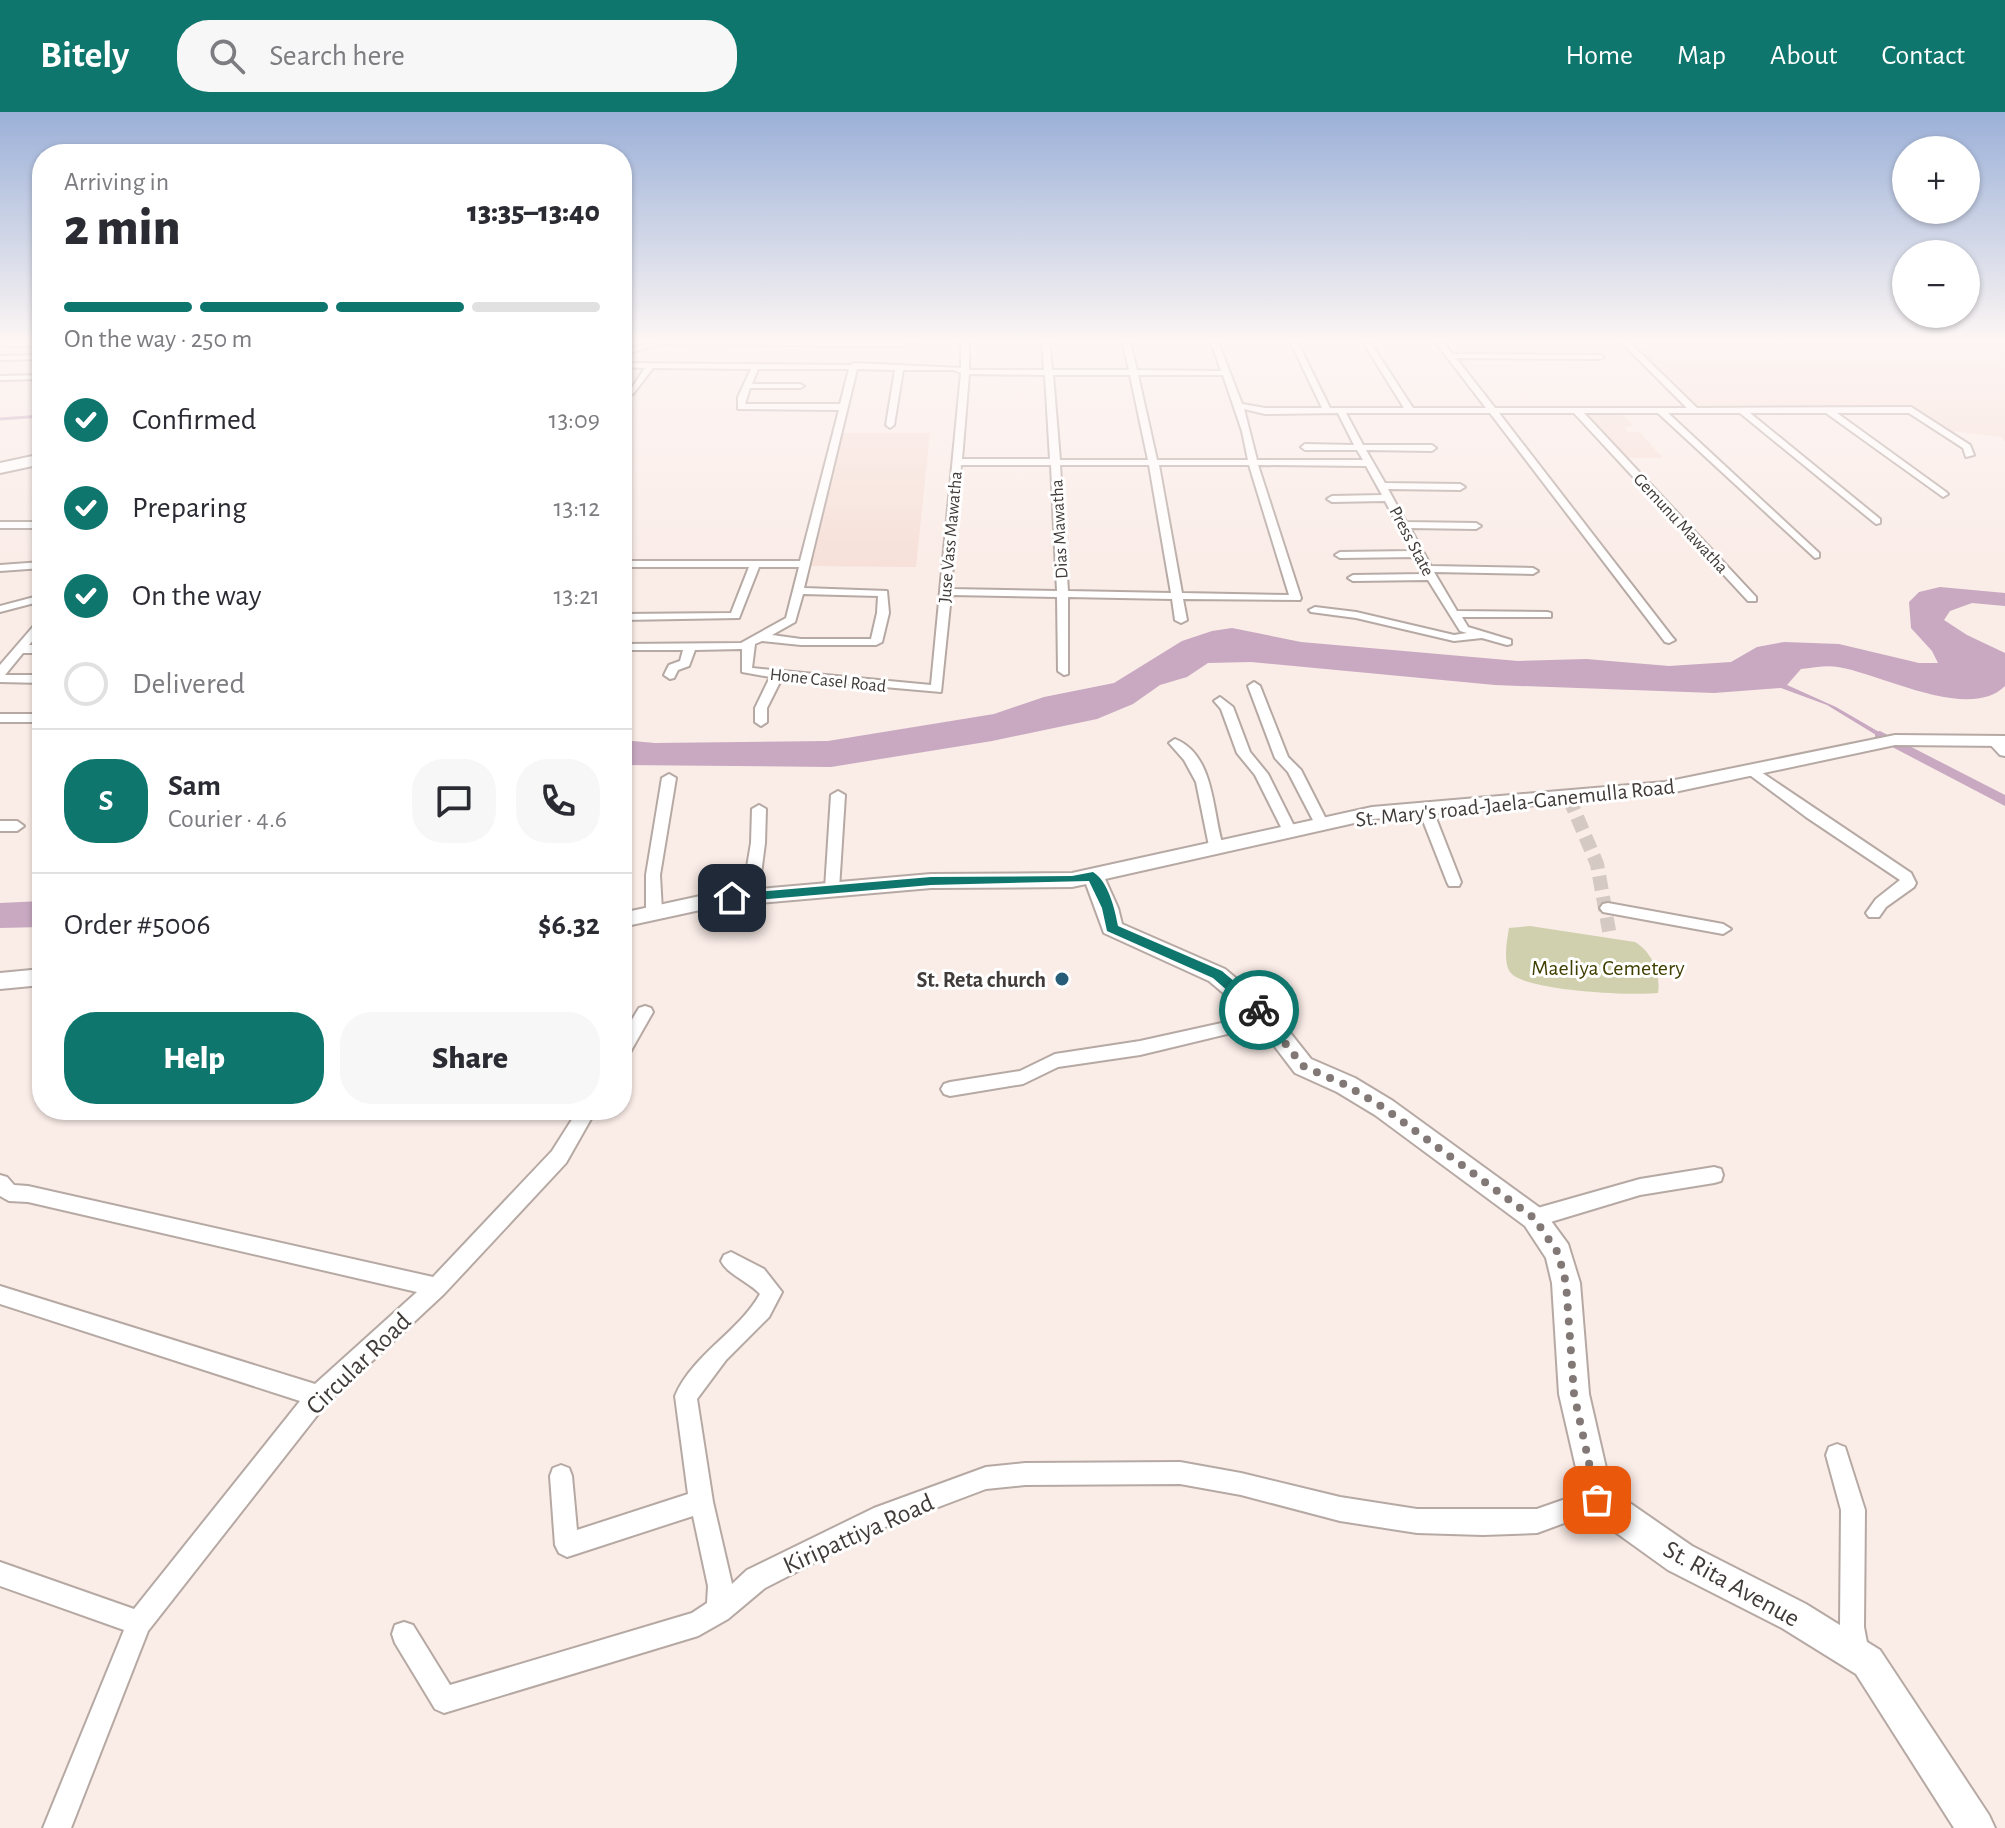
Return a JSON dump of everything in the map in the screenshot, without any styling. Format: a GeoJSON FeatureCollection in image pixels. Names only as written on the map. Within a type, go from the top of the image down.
{"type":"FeatureCollection","features":[{"type":"Feature","properties":{"kind":"highway"},"geometry":{"type":"LineString","coordinates":[[0,468],[32,461]]}},
{"type":"Feature","properties":{"kind":"main road","name":"St. Mary's road-Jaela-Ganemulla Road"},"geometry":{"type":"LineString","coordinates":[[632,917],[714,900],[832,889],[931,881],[1072,880],[1321,823],[1425,808],[1490,806],[1665,788],[1890,741],[2001,745]]}},
{"type":"Feature","properties":{"kind":"main road"},"geometry":{"type":"LineString","coordinates":[[1093,876],[1108,908],[1112,928],[1217,975],[1267,1019],[1303,1066],[1346,1085],[1384,1108],[1534,1218],[1558,1253],[1566,1283],[1574,1394],[1597,1500]]}},
{"type":"Feature","properties":{"kind":"main road"},"geometry":{"type":"LineString","coordinates":[[0,981],[32,978]]}},
{"type":"Feature","properties":{"kind":"main road","name":"St. Rita Avenue"},"geometry":{"type":"LineString","coordinates":[[1597,1500],[1680,1558],[1794,1616],[1868,1662],[1976,1828]]}},
{"type":"Feature","properties":{"kind":"street"},"geometry":{"type":"LineString","coordinates":[[632,647],[743,646],[791,620],[841,419]]}},
{"type":"Feature","properties":{"kind":"street"},"geometry":{"type":"LineString","coordinates":[[890,425],[891,419]]}},
{"type":"Feature","properties":{"kind":"street","name":"Juse Vass Mawatha"},"geometry":{"type":"LineString","coordinates":[[937,689],[960,419]]}},
{"type":"Feature","properties":{"kind":"street","name":"Dias Mawatha"},"geometry":{"type":"LineString","coordinates":[[1052,419],[1063,594],[1064,671]]}},
{"type":"Feature","properties":{"kind":"street"},"geometry":{"type":"LineString","coordinates":[[1142,419],[1181,620]]}},
{"type":"Feature","properties":{"kind":"street"},"geometry":{"type":"LineString","coordinates":[[945,592],[1296,598],[1253,464],[1243,419]]}},
{"type":"Feature","properties":{"kind":"street","name":"Press State"},"geometry":{"type":"LineString","coordinates":[[1345,419],[1453,614],[1464,629],[1507,642]]}},
{"type":"Feature","properties":{"kind":"street"},"geometry":{"type":"LineString","coordinates":[[1499,419],[1669,640]]}},
{"type":"Feature","properties":{"kind":"street","name":"Gemunu Mawatha"},"geometry":{"type":"LineString","coordinates":[[1585,419],[1752,599]]}},
{"type":"Feature","properties":{"kind":"street"},"geometry":{"type":"LineString","coordinates":[[1670,419],[1815,555]]}},
{"type":"Feature","properties":{"kind":"street"},"geometry":{"type":"LineString","coordinates":[[1753,419],[1876,521]]}},
{"type":"Feature","properties":{"kind":"street"},"geometry":{"type":"LineString","coordinates":[[1840,419],[1943,494]]}},
{"type":"Feature","properties":{"kind":"street"},"geometry":{"type":"LineString","coordinates":[[1925,419],[1967,447],[1969,455]]}},
{"type":"Feature","properties":{"kind":"street"},"geometry":{"type":"LineString","coordinates":[[1305,447],[1432,448]]}},
{"type":"Feature","properties":{"kind":"street"},"geometry":{"type":"LineString","coordinates":[[956,462],[1369,463]]}},
{"type":"Feature","properties":{"kind":"street"},"geometry":{"type":"LineString","coordinates":[[1382,486],[1460,487]]}},
{"type":"Feature","properties":{"kind":"street"},"geometry":{"type":"LineString","coordinates":[[1332,499],[1389,498]]}},
{"type":"Feature","properties":{"kind":"street"},"geometry":{"type":"LineString","coordinates":[[0,525],[32,525]]}},
{"type":"Feature","properties":{"kind":"street"},"geometry":{"type":"LineString","coordinates":[[1404,525],[1476,526]]}},
{"type":"Feature","properties":{"kind":"street"},"geometry":{"type":"LineString","coordinates":[[1340,555],[1419,554]]}},
{"type":"Feature","properties":{"kind":"street"},"geometry":{"type":"LineString","coordinates":[[632,564],[804,564]]}},
{"type":"Feature","properties":{"kind":"street"},"geometry":{"type":"LineString","coordinates":[[632,617],[735,616],[755,564]]}},
{"type":"Feature","properties":{"kind":"street"},"geometry":{"type":"LineString","coordinates":[[0,568],[32,566]]}},
{"type":"Feature","properties":{"kind":"street"},"geometry":{"type":"LineString","coordinates":[[1353,578],[1533,571]]}},
{"type":"Feature","properties":{"kind":"street"},"geometry":{"type":"LineString","coordinates":[[755,640],[876,642],[883,613],[883,593],[798,591]]}},
{"type":"Feature","properties":{"kind":"street"},"geometry":{"type":"LineString","coordinates":[[0,609],[32,601]]}},
{"type":"Feature","properties":{"kind":"street"},"geometry":{"type":"LineString","coordinates":[[1315,610],[1356,615],[1454,638],[1480,636]]}},
{"type":"Feature","properties":{"kind":"street"},"geometry":{"type":"LineString","coordinates":[[1453,614],[1547,615]]}},
{"type":"Feature","properties":{"kind":"street"},"geometry":{"type":"LineString","coordinates":[[0,675],[32,634]]}},
{"type":"Feature","properties":{"kind":"street","name":"Hone Casel Road"},"geometry":{"type":"LineString","coordinates":[[755,640],[746,669],[777,675],[937,689]]}},
{"type":"Feature","properties":{"kind":"street"},"geometry":{"type":"LineString","coordinates":[[670,675],[673,668],[685,663],[690,646]]}},
{"type":"Feature","properties":{"kind":"street"},"geometry":{"type":"LineString","coordinates":[[19,649],[32,649]]}},
{"type":"Feature","properties":{"kind":"street"},"geometry":{"type":"LineString","coordinates":[[0,675],[32,678]]}},
{"type":"Feature","properties":{"kind":"street"},"geometry":{"type":"LineString","coordinates":[[761,722],[761,708],[777,675]]}},
{"type":"Feature","properties":{"kind":"street"},"geometry":{"type":"LineString","coordinates":[[1254,686],[1282,758],[1294,770],[1321,823]]}},
{"type":"Feature","properties":{"kind":"street"},"geometry":{"type":"LineString","coordinates":[[1220,701],[1227,707],[1244,753],[1261,774],[1289,830]]}},
{"type":"Feature","properties":{"kind":"street"},"geometry":{"type":"LineString","coordinates":[[0,718],[32,718]]}},
{"type":"Feature","properties":{"kind":"street"},"geometry":{"type":"LineString","coordinates":[[1175,743],[1194,762],[1206,786],[1210,831],[1216,846]]}},
{"type":"Feature","properties":{"kind":"street"},"geometry":{"type":"LineString","coordinates":[[1752,770],[1906,877],[1909,883],[1881,903],[1874,913]]}},
{"type":"Feature","properties":{"kind":"street"},"geometry":{"type":"LineString","coordinates":[[654,911],[653,875],[669,778]]}},
{"type":"Feature","properties":{"kind":"street"},"geometry":{"type":"LineString","coordinates":[[832,889],[838,795]]}},
{"type":"Feature","properties":{"kind":"street"},"geometry":{"type":"LineString","coordinates":[[1425,808],[1454,882]]}},
{"type":"Feature","properties":{"kind":"street"},"geometry":{"type":"LineString","coordinates":[[750,897],[758,843],[759,809]]}},
{"type":"Feature","properties":{"kind":"street"},"geometry":{"type":"LineString","coordinates":[[0,826],[17,826]]}},
{"type":"Feature","properties":{"kind":"street"},"geometry":{"type":"LineString","coordinates":[[1608,908],[1723,929]]}},
{"type":"Feature","properties":{"kind":"street"},"geometry":{"type":"LineString","coordinates":[[632,1034],[645,1012]]}},
{"type":"Feature","properties":{"kind":"street"},"geometry":{"type":"LineString","coordinates":[[950,1089],[1023,1077],[1055,1061],[1140,1048],[1267,1019]]}},
{"type":"Feature","properties":{"kind":"street"},"geometry":{"type":"LineString","coordinates":[[437,1287],[559,1157],[581,1120]]}},
{"type":"Feature","properties":{"kind":"street"},"geometry":{"type":"LineString","coordinates":[[1534,1218],[1640,1187],[1714,1175]]}},
{"type":"Feature","properties":{"kind":"street","name":"Circular Road"},"geometry":{"type":"LineString","coordinates":[[3,1192],[28,1194],[437,1287]]}},
{"type":"Feature","properties":{"kind":"street"},"geometry":{"type":"LineString","coordinates":[[719,1610],[720,1586],[701,1502],[686,1396],[719,1353],[762,1310],[772,1292],[757,1276],[731,1261]]}},
{"type":"Feature","properties":{"kind":"street","name":"Circular Road"},"geometry":{"type":"LineString","coordinates":[[57,1828],[139,1623],[318,1396],[437,1287]]}},
{"type":"Feature","properties":{"kind":"street"},"geometry":{"type":"LineString","coordinates":[[0,1295],[318,1396]]}},
{"type":"Feature","properties":{"kind":"street"},"geometry":{"type":"LineString","coordinates":[[1837,1455],[1853,1510],[1852,1613],[1856,1655]]}},
{"type":"Feature","properties":{"kind":"street","name":"Kiripattiya Road"},"geometry":{"type":"LineString","coordinates":[[404,1634],[444,1700],[698,1624],[756,1579],[874,1520],[986,1478],[1025,1474],[1180,1473],[1241,1484],[1340,1509],[1417,1521],[1537,1521],[1597,1500]]}},
{"type":"Feature","properties":{"kind":"street"},"geometry":{"type":"LineString","coordinates":[[561,1476],[567,1545],[701,1502]]}},
{"type":"Feature","properties":{"kind":"street"},"geometry":{"type":"LineString","coordinates":[[0,1574],[139,1623]]}},
{"type":"Feature","properties":{"kind":"shaded area"},"geometry":{"type":"Polygon","coordinates":[[[1588,419],[1627,419],[1634,426],[1623,427],[1628,432],[1639,432],[1663,458],[1623,458],[1588,419]]]}},
{"type":"Feature","properties":{"kind":"shaded area"},"geometry":{"type":"Polygon","coordinates":[[[1926,419],[2005,419],[2005,442],[2002,437],[1942,430],[1926,419]]]}},
{"type":"Feature","properties":{"kind":"shaded area"},"geometry":{"type":"Polygon","coordinates":[[[843,433],[930,433],[916,567],[811,566],[843,433]]]}},
{"type":"Feature","properties":{"kind":"shaded area"},"geometry":{"type":"Polygon","coordinates":[[[1940,587],[2005,593],[2005,606],[1972,603],[1950,611],[1944,620],[2005,653],[2005,686],[1989,696],[1948,698],[1829,666],[1801,669],[1787,685],[1836,707],[1886,736],[1881,738],[1827,705],[1781,688],[1714,693],[1495,685],[1251,662],[1208,663],[1187,677],[1160,685],[1133,704],[1097,719],[992,741],[831,767],[632,765],[632,741],[828,741],[994,714],[1044,697],[1114,683],[1182,641],[1232,628],[1301,642],[1518,661],[1586,659],[1669,666],[1731,662],[1757,647],[1784,642],[1839,644],[1919,663],[1938,663],[1932,651],[1911,628],[1909,602],[1919,592],[1940,587]]]}},
{"type":"Feature","properties":{"kind":"shaded area"},"geometry":{"type":"Polygon","coordinates":[[[32,901],[32,927],[0,928],[0,903],[32,901]]]}},
{"type":"Feature","properties":{"kind":"green space","name":"Maeliya Cemetery"},"geometry":{"type":"Polygon","coordinates":[[[1530,926],[1635,942],[1654,964],[1658,993],[1580,991],[1535,984],[1519,978],[1510,972],[1507,963],[1509,928],[1530,926]]]}},
{"type":"Feature","properties":{"kind":"waterway"},"geometry":{"type":"LineString","coordinates":[[1880,735],[2005,801]]}},
{"type":"Feature","properties":{"kind":"tunnel"},"geometry":{"type":"LineString","coordinates":[[1569,798],[1597,864],[1610,936]]}},
{"type":"Feature","properties":{"kind":"way so far"},"geometry":{"type":"LineString","coordinates":[[1259,1010],[1303,1066],[1346,1085],[1384,1108],[1534,1218],[1558,1253],[1566,1283],[1574,1394],[1597,1500]]}},
{"type":"Feature","properties":{"kind":"place","name":"St. Reta church"},"geometry":{"type":"Point","coordinates":[1062,979]}},
{"type":"Feature","properties":{"kind":"route"},"geometry":{"type":"LineString","coordinates":[[732,898],[931,881],[1072,880],[1093,876],[1108,908],[1112,928],[1217,975],[1259,1010]]}}]}
